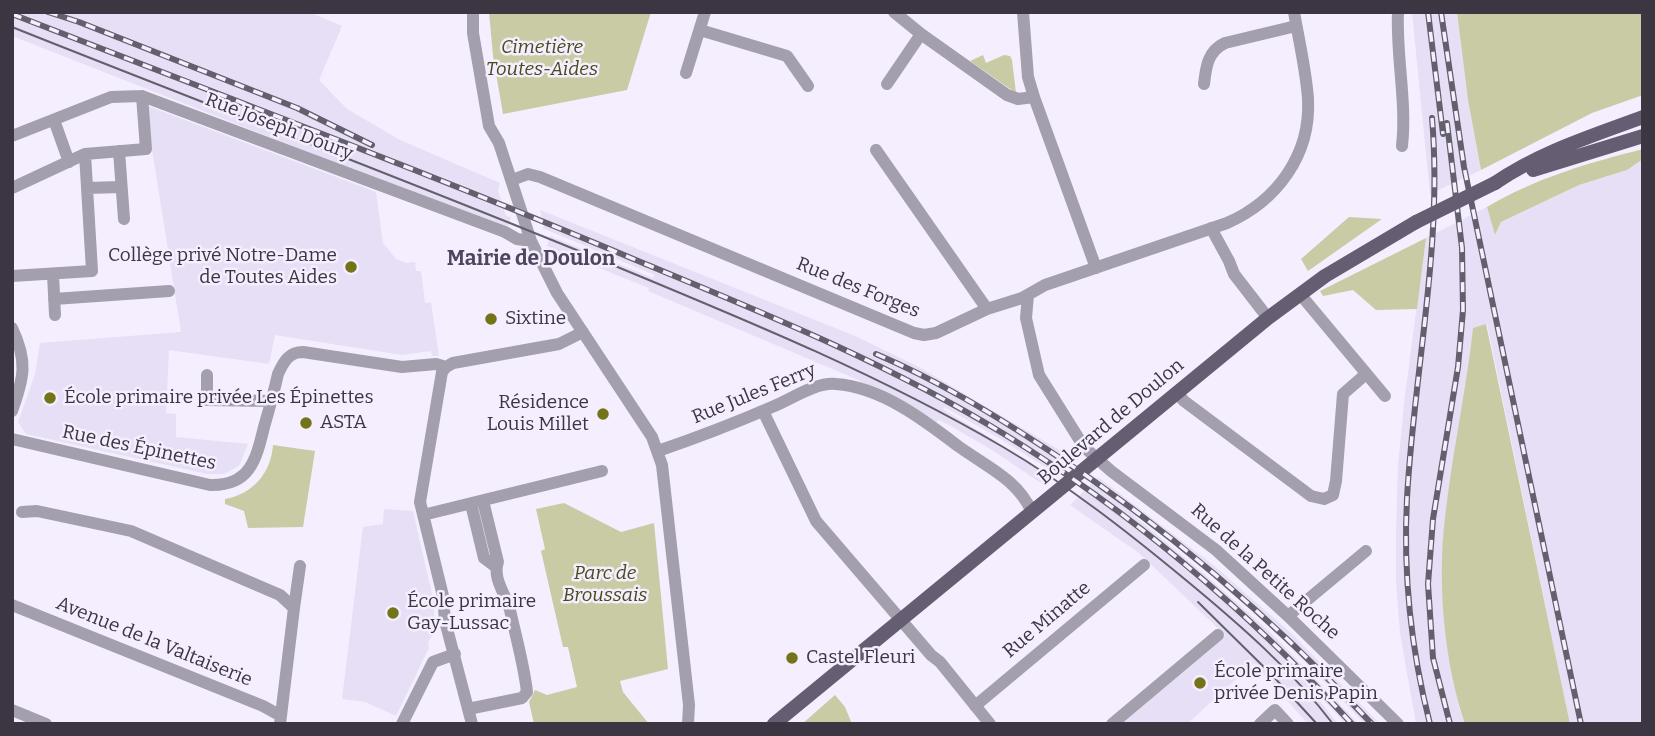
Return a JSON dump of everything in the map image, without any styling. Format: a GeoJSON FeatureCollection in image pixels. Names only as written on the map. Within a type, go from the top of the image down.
{"type":"FeatureCollection","features":[{"type":"Feature","properties":{"kind":"main road"},"geometry":{"type":"LineString","coordinates":[[1577,142],[1603,122],[1643,108]]}},
{"type":"Feature","properties":{"kind":"main road"},"geometry":{"type":"LineString","coordinates":[[1495,183],[1520,166],[1643,117]]}},
{"type":"Feature","properties":{"kind":"main road"},"geometry":{"type":"LineString","coordinates":[[1495,183],[1558,160],[1643,136]]}},
{"type":"Feature","properties":{"kind":"main road","name":"Boulevard de Doulon"},"geometry":{"type":"LineString","coordinates":[[774,724],[1268,318],[1343,264],[1416,222],[1495,183]]}},
{"type":"Feature","properties":{"kind":"street"},"geometry":{"type":"LineString","coordinates":[[473,12],[473,33],[489,126],[499,143],[531,242],[546,273],[637,411],[658,451],[665,479],[689,705],[688,724]]}},
{"type":"Feature","properties":{"kind":"street"},"geometry":{"type":"LineString","coordinates":[[685,72],[705,12]]}},
{"type":"Feature","properties":{"kind":"street"},"geometry":{"type":"LineString","coordinates":[[894,12],[920,34],[1007,95],[1018,99],[1034,97]]}},
{"type":"Feature","properties":{"kind":"street"},"geometry":{"type":"LineString","coordinates":[[1023,12],[1028,77],[1096,268]]}},
{"type":"Feature","properties":{"kind":"street","name":"Rue des Forges"},"geometry":{"type":"LineString","coordinates":[[512,180],[528,173],[540,177],[914,333],[936,333],[988,309],[1028,295],[1045,285],[1211,228],[1246,214],[1262,204],[1281,185],[1304,139],[1308,101],[1294,12]]}},
{"type":"Feature","properties":{"kind":"street"},"geometry":{"type":"LineString","coordinates":[[1398,12],[1396,38],[1402,146]]}},
{"type":"Feature","properties":{"kind":"street"},"geometry":{"type":"LineString","coordinates":[[1204,84],[1208,61],[1218,46],[1296,26]]}},
{"type":"Feature","properties":{"kind":"street"},"geometry":{"type":"LineString","coordinates":[[700,30],[787,56],[807,86]]}},
{"type":"Feature","properties":{"kind":"street"},"geometry":{"type":"LineString","coordinates":[[887,84],[920,34]]}},
{"type":"Feature","properties":{"kind":"street"},"geometry":{"type":"LineString","coordinates":[[12,188],[85,154],[146,149],[142,96]]}},
{"type":"Feature","properties":{"kind":"street","name":"Rue Joseph Doury"},"geometry":{"type":"LineString","coordinates":[[12,136],[111,97],[142,96],[505,232],[517,239],[531,242]]}},
{"type":"Feature","properties":{"kind":"street"},"geometry":{"type":"LineString","coordinates":[[54,120],[69,162]]}},
{"type":"Feature","properties":{"kind":"street"},"geometry":{"type":"LineString","coordinates":[[876,150],[988,309]]}},
{"type":"Feature","properties":{"kind":"street"},"geometry":{"type":"LineString","coordinates":[[119,151],[124,219]]}},
{"type":"Feature","properties":{"kind":"street"},"geometry":{"type":"LineString","coordinates":[[85,154],[93,297]]}},
{"type":"Feature","properties":{"kind":"street"},"geometry":{"type":"LineString","coordinates":[[87,188],[121,187]]}},
{"type":"Feature","properties":{"kind":"street"},"geometry":{"type":"LineString","coordinates":[[1211,228],[1234,275],[1268,318]]}},
{"type":"Feature","properties":{"kind":"street"},"geometry":{"type":"LineString","coordinates":[[12,276],[92,271]]}},
{"type":"Feature","properties":{"kind":"street"},"geometry":{"type":"LineString","coordinates":[[53,274],[55,315]]}},
{"type":"Feature","properties":{"kind":"street"},"geometry":{"type":"LineString","coordinates":[[54,299],[169,291]]}},
{"type":"Feature","properties":{"kind":"street"},"geometry":{"type":"LineString","coordinates":[[1300,294],[1385,396]]}},
{"type":"Feature","properties":{"kind":"street","name":"Rue de la Petite Roche"},"geometry":{"type":"LineString","coordinates":[[1028,295],[1027,318],[1039,375],[1080,441],[1097,459],[1216,551],[1288,615],[1398,724]]}},
{"type":"Feature","properties":{"kind":"street"},"geometry":{"type":"LineString","coordinates":[[12,328],[24,364],[22,382],[12,411]]}},
{"type":"Feature","properties":{"kind":"street","name":"Rue des Épinettes"},"geometry":{"type":"LineString","coordinates":[[12,439],[210,485],[224,485],[244,475],[254,462],[282,365],[297,352],[402,367],[436,364],[446,367],[453,363],[559,344],[583,332]]}},
{"type":"Feature","properties":{"kind":"street"},"geometry":{"type":"LineString","coordinates":[[446,367],[442,372],[420,502],[443,596],[445,621],[472,724]]}},
{"type":"Feature","properties":{"kind":"street"},"geometry":{"type":"LineString","coordinates":[[1177,393],[1311,496],[1324,499],[1333,495],[1336,481],[1343,394],[1366,374]]}},
{"type":"Feature","properties":{"kind":"street"},"geometry":{"type":"LineString","coordinates":[[207,375],[207,400],[272,401]]}},
{"type":"Feature","properties":{"kind":"street","name":"Rue Jules Ferry"},"geometry":{"type":"LineString","coordinates":[[658,451],[828,384],[844,385],[876,395],[940,430],[1011,483],[1025,497],[1032,512]]}},
{"type":"Feature","properties":{"kind":"street"},"geometry":{"type":"LineString","coordinates":[[763,411],[816,521],[940,662],[990,724]]}},
{"type":"Feature","properties":{"kind":"street"},"geometry":{"type":"LineString","coordinates":[[424,515],[602,471]]}},
{"type":"Feature","properties":{"kind":"street"},"geometry":{"type":"LineString","coordinates":[[468,709],[522,698],[527,692],[509,607],[496,567],[484,558],[477,503]]}},
{"type":"Feature","properties":{"kind":"street"},"geometry":{"type":"LineString","coordinates":[[22,512],[37,511],[131,531],[280,595],[294,608]]}},
{"type":"Feature","properties":{"kind":"street"},"geometry":{"type":"LineString","coordinates":[[1288,615],[1366,551]]}},
{"type":"Feature","properties":{"kind":"street","name":"Rue Minatte"},"geometry":{"type":"LineString","coordinates":[[975,706],[1144,565]]}},
{"type":"Feature","properties":{"kind":"street"},"geometry":{"type":"LineString","coordinates":[[281,720],[300,566]]}},
{"type":"Feature","properties":{"kind":"street","name":"Avenue de la Valtaiserie"},"geometry":{"type":"LineString","coordinates":[[12,606],[263,706],[281,720]]}},
{"type":"Feature","properties":{"kind":"street"},"geometry":{"type":"LineString","coordinates":[[1112,724],[1218,635]]}},
{"type":"Feature","properties":{"kind":"street"},"geometry":{"type":"LineString","coordinates":[[402,724],[433,662],[455,654]]}},
{"type":"Feature","properties":{"kind":"street"},"geometry":{"type":"LineString","coordinates":[[12,710],[46,724]]}},
{"type":"Feature","properties":{"kind":"street"},"geometry":{"type":"LineString","coordinates":[[1261,724],[1275,710],[1288,724]]}},
{"type":"Feature","properties":{"kind":"shaded area"},"geometry":{"type":"Polygon","coordinates":[[[12,12],[309,12],[342,26],[319,80],[347,109],[400,140],[500,183],[498,190],[506,216],[511,217],[507,230],[12,36],[12,12]]]}},
{"type":"Feature","properties":{"kind":"shaded area"},"geometry":{"type":"Polygon","coordinates":[[[1412,12],[1457,12],[1468,100],[1481,170],[1430,194],[1412,12]]]}},
{"type":"Feature","properties":{"kind":"shaded area"},"geometry":{"type":"Polygon","coordinates":[[[145,105],[376,192],[383,243],[396,259],[406,263],[415,262],[416,271],[421,271],[425,303],[431,302],[439,356],[432,356],[431,351],[402,355],[275,335],[269,364],[169,350],[166,413],[176,414],[176,437],[248,444],[239,466],[224,474],[207,474],[26,434],[18,422],[35,374],[40,343],[181,332],[145,105]]]}},
{"type":"Feature","properties":{"kind":"shaded area"},"geometry":{"type":"Polygon","coordinates":[[[1643,159],[1643,724],[1570,724],[1487,324],[1473,329],[1442,583],[1447,641],[1459,707],[1465,724],[1416,724],[1400,633],[1396,532],[1398,465],[1405,395],[1426,238],[1487,207],[1495,234],[1501,222],[1579,185],[1627,170],[1643,159]]]}},
{"type":"Feature","properties":{"kind":"shaded area"},"geometry":{"type":"Polygon","coordinates":[[[540,210],[855,336],[919,367],[1073,458],[1053,472],[944,407],[943,409],[1050,475],[1041,483],[949,425],[939,420],[936,422],[856,379],[648,291],[649,288],[552,249],[547,246],[550,236],[653,278],[655,275],[542,228],[544,226],[540,210]]]}},
{"type":"Feature","properties":{"kind":"shaded area"},"geometry":{"type":"Polygon","coordinates":[[[1098,477],[1212,564],[1291,633],[1380,724],[1365,724],[1273,629],[1222,584],[1143,520],[1133,515],[1270,632],[1359,724],[1346,724],[1296,671],[1338,724],[1308,724],[1254,663],[1187,724],[1125,724],[1122,721],[1225,635],[1139,553],[1070,505],[1098,477]]]}},
{"type":"Feature","properties":{"kind":"shaded area","name":"École primaire Gay-Lussac"},"geometry":{"type":"Polygon","coordinates":[[[384,509],[413,511],[434,603],[434,616],[438,620],[437,633],[433,634],[428,642],[429,648],[396,716],[365,702],[342,699],[363,527],[383,524],[384,509]]]}},
{"type":"Feature","properties":{"kind":"green space","name":"Cimetière Toutes-Aides"},"geometry":{"type":"Polygon","coordinates":[[[489,12],[651,12],[627,90],[503,114],[489,12]]]}},
{"type":"Feature","properties":{"kind":"green space"},"geometry":{"type":"Polygon","coordinates":[[[1457,12],[1643,12],[1643,95],[1592,113],[1481,170],[1468,100],[1457,12]]]}},
{"type":"Feature","properties":{"kind":"green space"},"geometry":{"type":"Polygon","coordinates":[[[983,55],[986,63],[1004,55],[1010,56],[1016,93],[970,61],[983,55]]]}},
{"type":"Feature","properties":{"kind":"green space"},"geometry":{"type":"Polygon","coordinates":[[[1643,149],[1643,159],[1627,170],[1579,185],[1501,222],[1495,235],[1487,207],[1563,172],[1643,149]]]}},
{"type":"Feature","properties":{"kind":"green space"},"geometry":{"type":"Polygon","coordinates":[[[1349,217],[1382,219],[1308,271],[1301,259],[1349,217]]]}},
{"type":"Feature","properties":{"kind":"green space"},"geometry":{"type":"Polygon","coordinates":[[[1426,238],[1417,309],[1376,310],[1353,290],[1323,296],[1320,291],[1426,238]]]}},
{"type":"Feature","properties":{"kind":"green space"},"geometry":{"type":"Polygon","coordinates":[[[1486,324],[1570,724],[1465,724],[1452,675],[1442,595],[1445,518],[1473,328],[1486,324]]]}},
{"type":"Feature","properties":{"kind":"green space"},"geometry":{"type":"Polygon","coordinates":[[[273,445],[315,451],[303,527],[248,528],[244,511],[225,504],[225,499],[244,492],[259,481],[269,465],[273,445]]]}},
{"type":"Feature","properties":{"kind":"green space","name":"Parc de Broussais"},"geometry":{"type":"Polygon","coordinates":[[[564,503],[621,532],[654,523],[668,669],[620,681],[623,692],[649,724],[534,724],[529,702],[535,690],[547,695],[577,687],[568,647],[563,647],[541,551],[545,549],[536,509],[564,503]]]}},
{"type":"Feature","properties":{"kind":"green space"},"geometry":{"type":"Polygon","coordinates":[[[835,695],[845,707],[852,724],[802,724],[835,695]]]}},
{"type":"Feature","properties":{"kind":"tram line"},"geometry":{"type":"LineString","coordinates":[[12,27],[696,299],[852,368],[953,419],[1051,477],[1143,545],[1264,648],[1333,724]]}},
{"type":"Feature","properties":{"kind":"tram line"},"geometry":{"type":"LineString","coordinates":[[1198,602],[1317,724]]}},
{"type":"Feature","properties":{"kind":"railway"},"geometry":{"type":"LineString","coordinates":[[48,12],[297,108],[372,145]]}},
{"type":"Feature","properties":{"kind":"railway"},"geometry":{"type":"LineString","coordinates":[[1428,12],[1443,134]]}},
{"type":"Feature","properties":{"kind":"railway"},"geometry":{"type":"LineString","coordinates":[[1441,12],[1464,167],[1581,724]]}},
{"type":"Feature","properties":{"kind":"railway"},"geometry":{"type":"LineString","coordinates":[[12,14],[565,230],[781,321],[916,385],[1004,434],[1144,531],[1231,604],[1352,724]]}},
{"type":"Feature","properties":{"kind":"railway"},"geometry":{"type":"LineString","coordinates":[[1430,724],[1413,640],[1406,526],[1434,214],[1432,118]]}},
{"type":"Feature","properties":{"kind":"railway"},"geometry":{"type":"LineString","coordinates":[[1447,123],[1462,248],[1463,310],[1458,367],[1433,519],[1428,584],[1433,658],[1450,724]]}},
{"type":"Feature","properties":{"kind":"railway"},"geometry":{"type":"LineString","coordinates":[[876,354],[943,386],[985,411],[1048,450],[1135,511],[1258,612],[1372,724]]}},
{"type":"Feature","properties":{"kind":"place","name":"Collège privé Notre-Dame de Toutes Aides"},"geometry":{"type":"Point","coordinates":[351,267]}},
{"type":"Feature","properties":{"kind":"place","name":"Sixtine"},"geometry":{"type":"Point","coordinates":[491,319]}},
{"type":"Feature","properties":{"kind":"place","name":"École primaire privée Les Épinettes"},"geometry":{"type":"Point","coordinates":[50,398]}},
{"type":"Feature","properties":{"kind":"place","name":"Résidence Louis Millet"},"geometry":{"type":"Point","coordinates":[603,414]}},
{"type":"Feature","properties":{"kind":"place","name":"ASTA"},"geometry":{"type":"Point","coordinates":[306,423]}},
{"type":"Feature","properties":{"kind":"place","name":"École primaire Gay-Lussac"},"geometry":{"type":"Point","coordinates":[393,613]}},
{"type":"Feature","properties":{"kind":"place","name":"Castel Fleuri"},"geometry":{"type":"Point","coordinates":[792,658]}},
{"type":"Feature","properties":{"kind":"place","name":"École primaire privée Denis Papin"},"geometry":{"type":"Point","coordinates":[1200,683]}},
{"type":"Feature","properties":{"kind":"district","name":"Mairie de Doulon"},"geometry":{"type":"Point","coordinates":[531,259]}}]}
